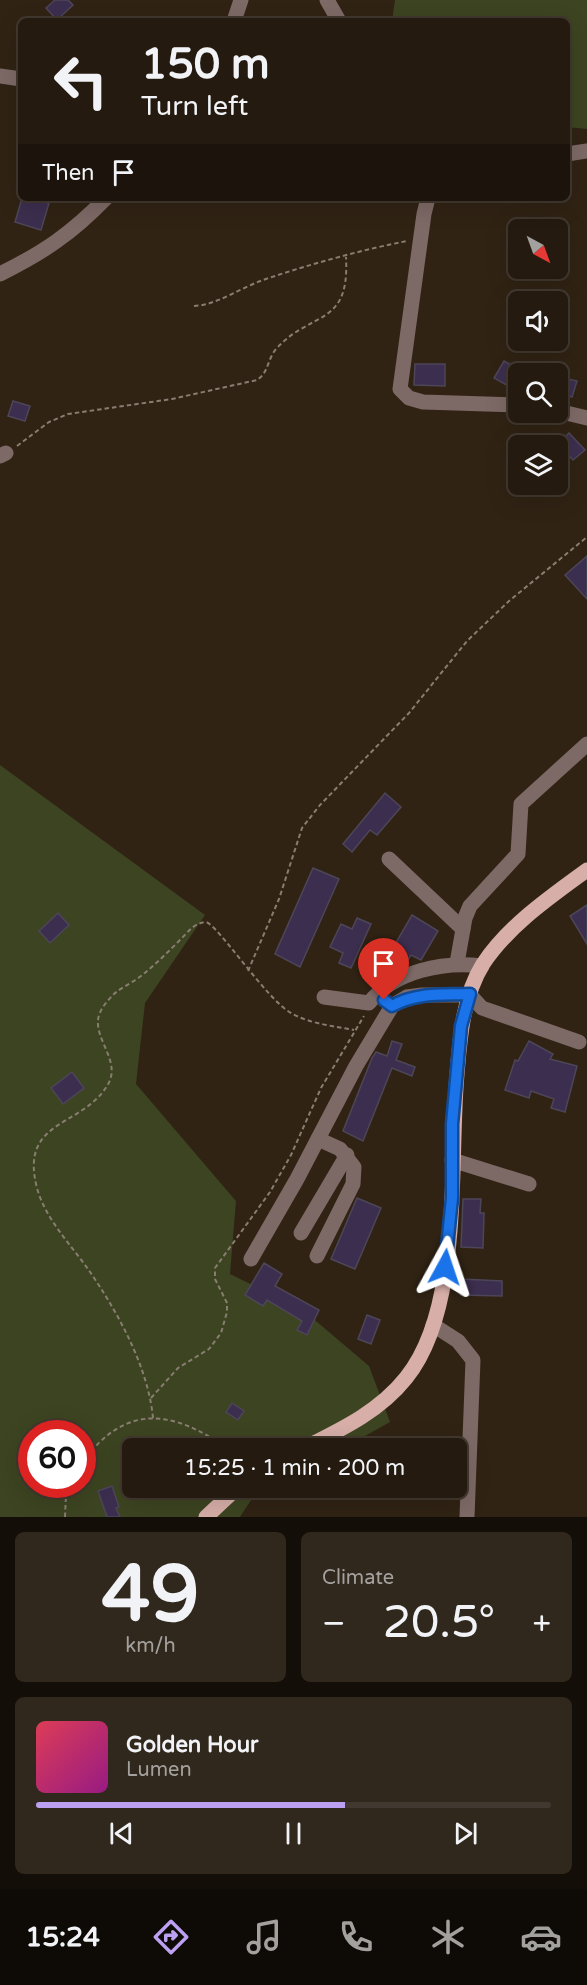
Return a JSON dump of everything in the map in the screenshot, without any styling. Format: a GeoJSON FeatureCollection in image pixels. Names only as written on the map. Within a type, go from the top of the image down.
{"type":"FeatureCollection","features":[{"type":"Feature","properties":{"kind":"main road"},"geometry":{"type":"LineString","coordinates":[[322,1438],[368,1413],[391,1394],[407,1377],[421,1355],[433,1325],[445,1267],[452,1198],[452,1124],[461,1026],[470,994],[482,966],[520,922],[587,870]]}},
{"type":"Feature","properties":{"kind":"main road"},"geometry":{"type":"LineString","coordinates":[[206,1517],[226,1498]]}},
{"type":"Feature","properties":{"kind":"street"},"geometry":{"type":"LineString","coordinates":[[235,18],[241,0]]}},
{"type":"Feature","properties":{"kind":"street"},"geometry":{"type":"LineString","coordinates":[[327,0],[337,18]]}},
{"type":"Feature","properties":{"kind":"street"},"geometry":{"type":"LineString","coordinates":[[0,76],[18,79]]}},
{"type":"Feature","properties":{"kind":"street"},"geometry":{"type":"LineString","coordinates":[[570,154],[587,151]]}},
{"type":"Feature","properties":{"kind":"street"},"geometry":{"type":"LineString","coordinates":[[0,274],[54,245],[72,232],[103,201]]}},
{"type":"Feature","properties":{"kind":"street"},"geometry":{"type":"LineString","coordinates":[[427,201],[400,389],[409,398],[423,402],[508,405]]}},
{"type":"Feature","properties":{"kind":"street"},"geometry":{"type":"LineString","coordinates":[[568,413],[587,418]]}},
{"type":"Feature","properties":{"kind":"street"},"geometry":{"type":"LineString","coordinates":[[457,963],[470,906],[518,854],[520,804],[587,744]]}},
{"type":"Feature","properties":{"kind":"street"},"geometry":{"type":"LineString","coordinates":[[389,859],[463,929]]}},
{"type":"Feature","properties":{"kind":"street"},"geometry":{"type":"LineString","coordinates":[[373,997],[384,986],[439,966],[457,963],[482,966]]}},
{"type":"Feature","properties":{"kind":"street"},"geometry":{"type":"LineString","coordinates":[[422,995],[428,979],[439,966]]}},
{"type":"Feature","properties":{"kind":"street"},"geometry":{"type":"LineString","coordinates":[[251,1259],[356,1066],[392,1006],[407,997],[470,994],[488,1010],[579,1042]]}},
{"type":"Feature","properties":{"kind":"street"},"geometry":{"type":"LineString","coordinates":[[324,998],[373,997],[392,1006]]}},
{"type":"Feature","properties":{"kind":"street"},"geometry":{"type":"LineString","coordinates":[[317,1256],[353,1184],[354,1167],[347,1155],[318,1139]]}},
{"type":"Feature","properties":{"kind":"street"},"geometry":{"type":"LineString","coordinates":[[301,1233],[347,1155]]}},
{"type":"Feature","properties":{"kind":"street"},"geometry":{"type":"LineString","coordinates":[[452,1160],[529,1184]]}},
{"type":"Feature","properties":{"kind":"street"},"geometry":{"type":"LineString","coordinates":[[433,1325],[458,1341],[473,1360],[467,1517]]}},
{"type":"Feature","properties":{"kind":"path"},"geometry":{"type":"LineString","coordinates":[[194,306],[205,305],[250,284],[287,271],[346,257],[379,246],[421,238]]}},
{"type":"Feature","properties":{"kind":"path"},"geometry":{"type":"LineString","coordinates":[[3,454],[49,422],[68,414],[172,399],[257,380],[265,374],[275,350],[336,307],[346,290],[346,257]]}},
{"type":"Feature","properties":{"kind":"path"},"geometry":{"type":"LineString","coordinates":[[248,970],[279,899],[302,828],[320,805],[409,713],[467,641],[509,601],[587,537]]}},
{"type":"Feature","properties":{"kind":"path"},"geometry":{"type":"LineString","coordinates":[[153,1418],[151,1398],[145,1377],[119,1323],[88,1269],[52,1219],[37,1189],[33,1155],[39,1141],[51,1129],[96,1098],[111,1080],[111,1067],[97,1023],[100,1010],[114,994],[140,977],[197,923],[210,922],[248,970],[290,1013],[309,1020],[354,1030]]}},
{"type":"Feature","properties":{"kind":"path"},"geometry":{"type":"LineString","coordinates":[[151,1398],[178,1368],[198,1358],[221,1333],[227,1303],[215,1279],[215,1268],[270,1192],[291,1155],[321,1088],[354,1030],[366,1014],[373,997]]}},
{"type":"Feature","properties":{"kind":"path"},"geometry":{"type":"LineString","coordinates":[[96,1444],[121,1425],[139,1418],[162,1417],[185,1424],[209,1438]]}},
{"type":"Feature","properties":{"kind":"path"},"geometry":{"type":"LineString","coordinates":[[65,1517],[66,1498]]}},
{"type":"Feature","properties":{"kind":"green space"},"geometry":{"type":"Polygon","coordinates":[[[395,0],[587,0],[587,129],[570,127],[570,18],[392,18],[395,0]]]}},
{"type":"Feature","properties":{"kind":"green space"},"geometry":{"type":"Polygon","coordinates":[[[0,765],[205,915],[145,1003],[136,1084],[236,1201],[230,1274],[303,1310],[369,1366],[390,1422],[362,1438],[122,1438],[122,1498],[254,1498],[240,1517],[0,1517],[0,765]]]}},
{"type":"Feature","properties":{"kind":"building"},"geometry":{"type":"Polygon","coordinates":[[[55,0],[68,0],[73,5],[59,18],[55,18],[46,8],[55,0]]]}},
{"type":"Feature","properties":{"kind":"building"},"geometry":{"type":"Polygon","coordinates":[[[21,201],[49,203],[41,230],[15,222],[21,201]]]}},
{"type":"Feature","properties":{"kind":"building"},"geometry":{"type":"Polygon","coordinates":[[[504,361],[508,363],[508,386],[494,378],[504,361]]]}},
{"type":"Feature","properties":{"kind":"building"},"geometry":{"type":"Polygon","coordinates":[[[415,364],[445,364],[445,386],[414,385],[415,364]]]}},
{"type":"Feature","properties":{"kind":"building"},"geometry":{"type":"Polygon","coordinates":[[[568,379],[577,381],[572,397],[568,396],[568,379]]]}},
{"type":"Feature","properties":{"kind":"building"},"geometry":{"type":"Polygon","coordinates":[[[13,401],[30,406],[25,421],[8,416],[13,401]]]}},
{"type":"Feature","properties":{"kind":"building"},"geometry":{"type":"Polygon","coordinates":[[[569,433],[585,450],[573,460],[568,454],[567,435],[569,433]]]}},
{"type":"Feature","properties":{"kind":"building"},"geometry":{"type":"Polygon","coordinates":[[[587,556],[587,599],[565,575],[587,556]]]}},
{"type":"Feature","properties":{"kind":"building"},"geometry":{"type":"Polygon","coordinates":[[[385,793],[401,807],[377,835],[370,830],[352,852],[343,844],[385,793]]]}},
{"type":"Feature","properties":{"kind":"building"},"geometry":{"type":"Polygon","coordinates":[[[313,868],[339,879],[300,967],[275,954],[313,868]]]}},
{"type":"Feature","properties":{"kind":"building"},"geometry":{"type":"Polygon","coordinates":[[[587,905],[587,944],[570,916],[587,905]]]}},
{"type":"Feature","properties":{"kind":"building"},"geometry":{"type":"Polygon","coordinates":[[[58,913],[69,925],[50,943],[39,931],[58,913]]]}},
{"type":"Feature","properties":{"kind":"building"},"geometry":{"type":"Polygon","coordinates":[[[412,915],[438,931],[421,960],[411,955],[404,966],[394,971],[383,965],[412,915]]]}},
{"type":"Feature","properties":{"kind":"building"},"geometry":{"type":"Polygon","coordinates":[[[357,918],[371,924],[351,968],[339,963],[343,953],[330,947],[341,924],[352,929],[357,918]]]}},
{"type":"Feature","properties":{"kind":"building"},"geometry":{"type":"Polygon","coordinates":[[[392,1041],[402,1044],[396,1060],[415,1067],[412,1076],[392,1068],[363,1141],[343,1131],[372,1058],[376,1052],[387,1056],[392,1041]]]}},
{"type":"Feature","properties":{"kind":"building"},"geometry":{"type":"Polygon","coordinates":[[[529,1041],[553,1054],[550,1059],[577,1066],[565,1112],[551,1108],[554,1099],[531,1091],[529,1098],[505,1090],[515,1060],[518,1061],[529,1041]]]}},
{"type":"Feature","properties":{"kind":"building"},"geometry":{"type":"Polygon","coordinates":[[[72,1072],[84,1088],[63,1104],[51,1088],[72,1072]]]}},
{"type":"Feature","properties":{"kind":"building"},"geometry":{"type":"Polygon","coordinates":[[[357,1198],[381,1208],[355,1269],[331,1259],[357,1198]]]}},
{"type":"Feature","properties":{"kind":"building"},"geometry":{"type":"Polygon","coordinates":[[[463,1199],[481,1199],[480,1213],[484,1213],[483,1248],[461,1247],[463,1199]]]}},
{"type":"Feature","properties":{"kind":"building"},"geometry":{"type":"Polygon","coordinates":[[[264,1263],[282,1274],[275,1286],[319,1310],[307,1335],[297,1330],[302,1321],[267,1300],[263,1306],[245,1295],[264,1263]]]}},
{"type":"Feature","properties":{"kind":"building"},"geometry":{"type":"Polygon","coordinates":[[[461,1279],[502,1281],[502,1296],[461,1295],[461,1279]]]}},
{"type":"Feature","properties":{"kind":"building"},"geometry":{"type":"Polygon","coordinates":[[[367,1315],[380,1320],[371,1344],[358,1339],[367,1315]]]}},
{"type":"Feature","properties":{"kind":"building"},"geometry":{"type":"Polygon","coordinates":[[[232,1403],[244,1411],[238,1420],[226,1412],[232,1403]]]}},
{"type":"Feature","properties":{"kind":"building"},"geometry":{"type":"Polygon","coordinates":[[[112,1486],[120,1517],[107,1517],[98,1491],[112,1486]]]}},
{"type":"Feature","properties":{"kind":"route"},"geometry":{"type":"LineString","coordinates":[[384,1000],[392,1006],[407,997],[470,994],[461,1026],[452,1124],[452,1198],[445,1267]]}}]}
